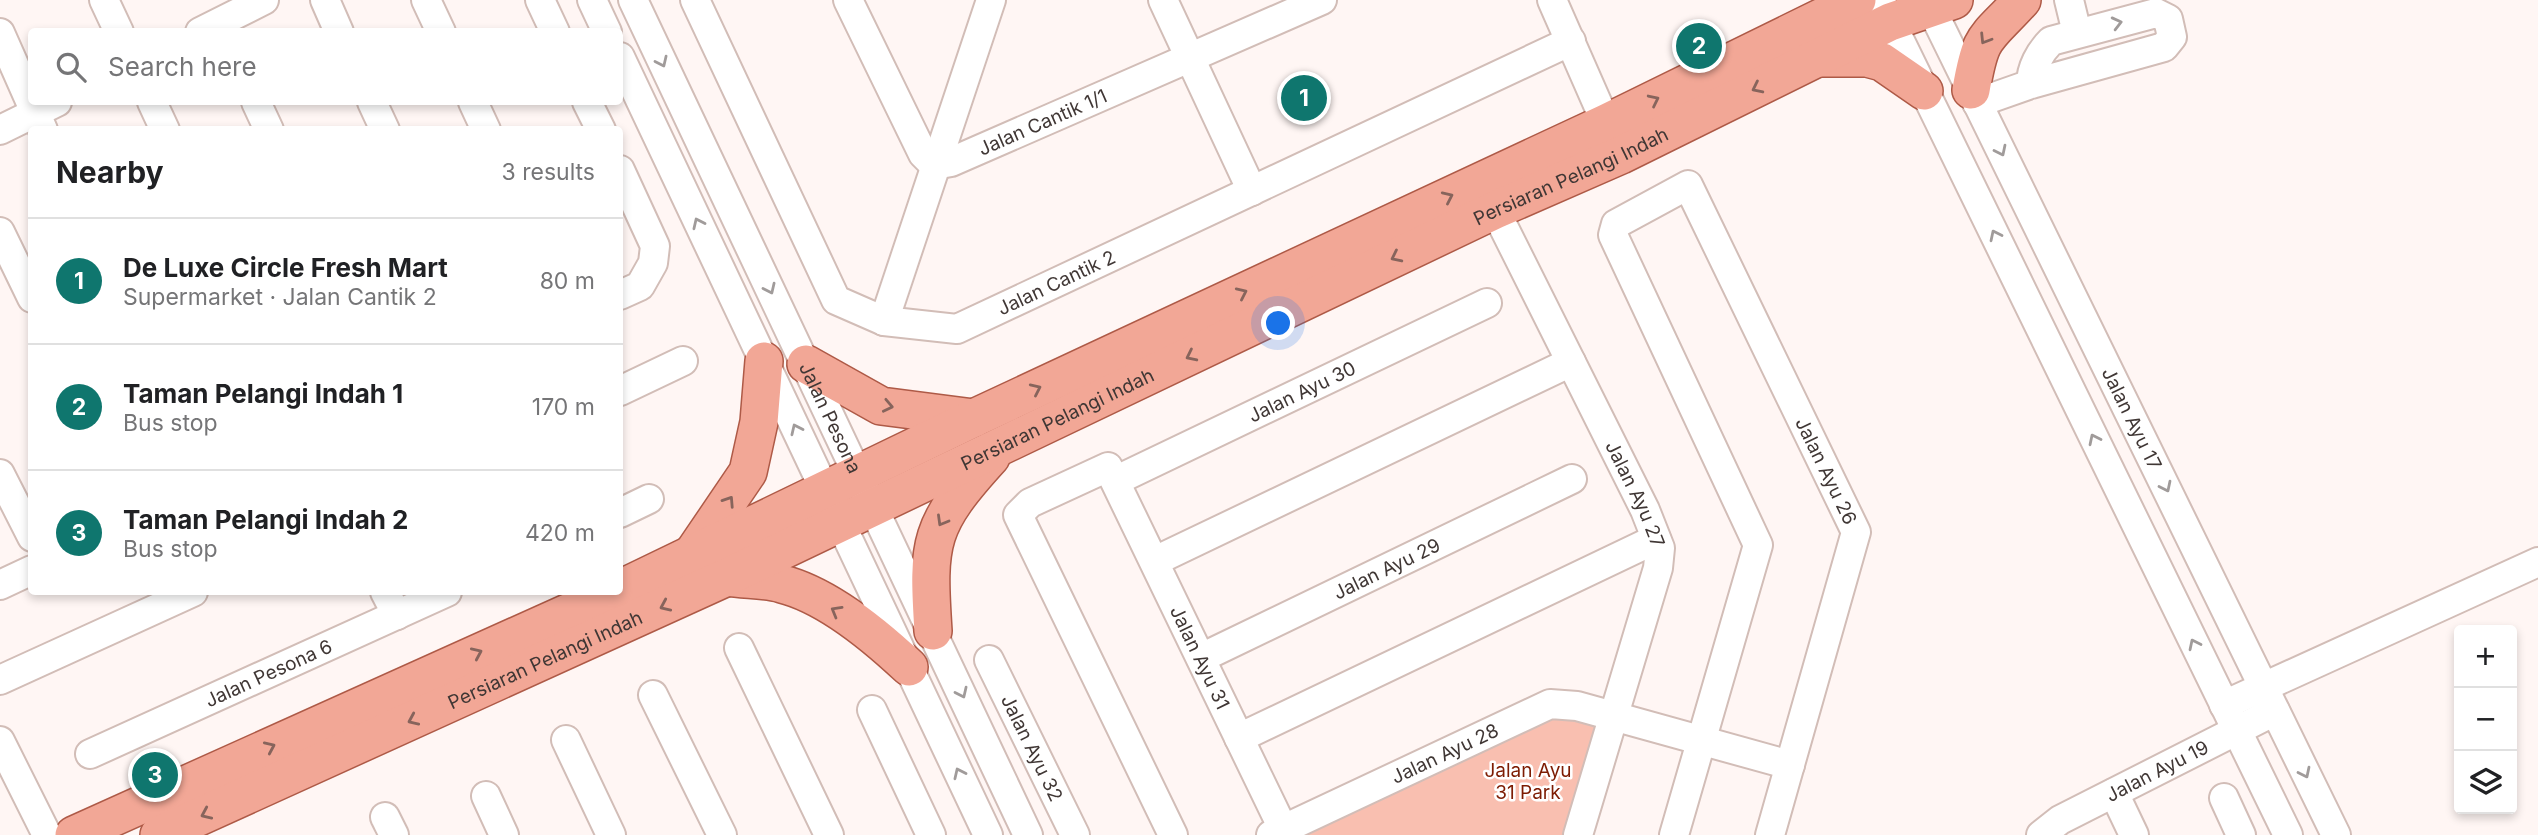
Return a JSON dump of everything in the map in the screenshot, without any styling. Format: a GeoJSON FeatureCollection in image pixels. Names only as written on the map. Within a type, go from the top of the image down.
{"type":"FeatureCollection","features":[{"type":"Feature","properties":{"kind":"main road","name":"Persiaran Pelangi Indah"},"geometry":{"type":"LineString","coordinates":[[623,588],[690,557],[833,506],[866,490],[974,418],[1606,123],[1857,0]]}},
{"type":"Feature","properties":{"kind":"main road"},"geometry":{"type":"LineString","coordinates":[[1974,96],[1978,50],[1986,34],[2022,0]]}},
{"type":"Feature","properties":{"kind":"main road","name":"Persiaran Pelangi Indah"},"geometry":{"type":"LineString","coordinates":[[866,490],[998,448],[1495,210],[1641,145],[1819,58],[1885,11],[1937,2]]}},
{"type":"Feature","properties":{"kind":"main road"},"geometry":{"type":"LineString","coordinates":[[1819,58],[1867,58],[1882,62],[1924,90]]}},
{"type":"Feature","properties":{"kind":"main road"},"geometry":{"type":"LineString","coordinates":[[1606,123],[1613,138],[1622,143],[1641,145]]}},
{"type":"Feature","properties":{"kind":"main road"},"geometry":{"type":"LineString","coordinates":[[690,557],[748,472],[759,422],[764,360]]}},
{"type":"Feature","properties":{"kind":"main road"},"geometry":{"type":"LineString","coordinates":[[806,364],[881,406],[974,418]]}},
{"type":"Feature","properties":{"kind":"main road"},"geometry":{"type":"LineString","coordinates":[[933,631],[929,573],[934,534],[959,491],[998,448]]}},
{"type":"Feature","properties":{"kind":"main road","name":"Persiaran Pelangi Indah"},"geometry":{"type":"LineString","coordinates":[[159,835],[727,578],[833,506]]}},
{"type":"Feature","properties":{"kind":"main road"},"geometry":{"type":"LineString","coordinates":[[727,578],[783,584],[824,604],[874,635],[909,667]]}},
{"type":"Feature","properties":{"kind":"main road","name":"Persiaran Pelangi Indah"},"geometry":{"type":"LineString","coordinates":[[74,835],[607,595]]}},
{"type":"Feature","properties":{"kind":"street"},"geometry":{"type":"LineString","coordinates":[[104,0],[117,28]]}},
{"type":"Feature","properties":{"kind":"street"},"geometry":{"type":"LineString","coordinates":[[214,21],[264,0]]}},
{"type":"Feature","properties":{"kind":"street"},"geometry":{"type":"LineString","coordinates":[[324,0],[337,28]]}},
{"type":"Feature","properties":{"kind":"street"},"geometry":{"type":"LineString","coordinates":[[426,0],[439,28]]}},
{"type":"Feature","properties":{"kind":"street"},"geometry":{"type":"LineString","coordinates":[[540,0],[553,28]]}},
{"type":"Feature","properties":{"kind":"street"},"geometry":{"type":"LineString","coordinates":[[592,0],[605,28]]}},
{"type":"Feature","properties":{"kind":"street","name":"Jalan Pesona"},"geometry":{"type":"LineString","coordinates":[[633,0],[1028,835]]}},
{"type":"Feature","properties":{"kind":"street"},"geometry":{"type":"LineString","coordinates":[[848,0],[923,154],[934,165]]}},
{"type":"Feature","properties":{"kind":"street"},"geometry":{"type":"LineString","coordinates":[[884,321],[990,0]]}},
{"type":"Feature","properties":{"kind":"street"},"geometry":{"type":"LineString","coordinates":[[1163,0],[1252,191]]}},
{"type":"Feature","properties":{"kind":"street","name":"Jalan Cantik 1/1"},"geometry":{"type":"LineString","coordinates":[[934,165],[951,162],[1322,0]]}},
{"type":"Feature","properties":{"kind":"street"},"geometry":{"type":"LineString","coordinates":[[1552,0],[1606,123]]}},
{"type":"Feature","properties":{"kind":"street"},"geometry":{"type":"LineString","coordinates":[[2069,0],[2077,33]]}},
{"type":"Feature","properties":{"kind":"street","name":"Jalan Ayu 17"},"geometry":{"type":"LineString","coordinates":[[1937,2],[1974,96],[2336,835]]}},
{"type":"Feature","properties":{"kind":"street","name":"Jalan Cantik 2"},"geometry":{"type":"LineString","coordinates":[[705,3],[836,300],[884,321],[957,329],[1571,41]]}},
{"type":"Feature","properties":{"kind":"street"},"geometry":{"type":"LineString","coordinates":[[1885,11],[2287,835]]}},
{"type":"Feature","properties":{"kind":"street"},"geometry":{"type":"LineString","coordinates":[[1974,96],[2031,84],[2164,47],[2172,37],[2168,19],[2156,13],[2051,41],[2044,48],[2031,74],[2031,84]]}},
{"type":"Feature","properties":{"kind":"street"},"geometry":{"type":"LineString","coordinates":[[0,33],[28,83]]}},
{"type":"Feature","properties":{"kind":"street","name":"Jalan Pesona"},"geometry":{"type":"LineString","coordinates":[[623,63],[988,835]]}},
{"type":"Feature","properties":{"kind":"street"},"geometry":{"type":"LineString","coordinates":[[153,105],[163,126]]}},
{"type":"Feature","properties":{"kind":"street"},"geometry":{"type":"LineString","coordinates":[[257,105],[267,126]]}},
{"type":"Feature","properties":{"kind":"street"},"geometry":{"type":"LineString","coordinates":[[373,105],[383,126]]}},
{"type":"Feature","properties":{"kind":"street"},"geometry":{"type":"LineString","coordinates":[[474,105],[484,126]]}},
{"type":"Feature","properties":{"kind":"street"},"geometry":{"type":"LineString","coordinates":[[588,105],[599,126]]}},
{"type":"Feature","properties":{"kind":"street"},"geometry":{"type":"LineString","coordinates":[[0,130],[45,114]]}},
{"type":"Feature","properties":{"kind":"street"},"geometry":{"type":"LineString","coordinates":[[623,177],[655,246],[653,263],[640,286],[623,294]]}},
{"type":"Feature","properties":{"kind":"street","name":"Jalan Ayu 26"},"geometry":{"type":"LineString","coordinates":[[1701,741],[1758,545],[1613,235],[1616,224],[1688,185],[1694,192],[1856,532],[1770,835]]}},
{"type":"Feature","properties":{"kind":"street","name":"Jalan Ayu 27"},"geometry":{"type":"LineString","coordinates":[[1495,210],[1645,510],[1660,548],[1658,568],[1578,835]]}},
{"type":"Feature","properties":{"kind":"street"},"geometry":{"type":"LineString","coordinates":[[0,232],[28,290]]}},
{"type":"Feature","properties":{"kind":"street","name":"Jalan Ayu 30"},"geometry":{"type":"LineString","coordinates":[[1173,835],[1018,515],[1030,503],[1103,469],[1108,467],[1115,476],[1487,303]]}},
{"type":"Feature","properties":{"kind":"street"},"geometry":{"type":"LineString","coordinates":[[623,390],[683,361]]}},
{"type":"Feature","properties":{"kind":"street"},"geometry":{"type":"LineString","coordinates":[[1155,561],[1572,362]]}},
{"type":"Feature","properties":{"kind":"street"},"geometry":{"type":"LineString","coordinates":[[0,474],[28,529]]}},
{"type":"Feature","properties":{"kind":"street","name":"Jalan Ayu 31"},"geometry":{"type":"LineString","coordinates":[[1115,476],[1239,738],[1280,833]]}},
{"type":"Feature","properties":{"kind":"street","name":"Jalan Ayu 29"},"geometry":{"type":"LineString","coordinates":[[1201,657],[1572,479]]}},
{"type":"Feature","properties":{"kind":"street"},"geometry":{"type":"LineString","coordinates":[[623,512],[649,499]]}},
{"type":"Feature","properties":{"kind":"street"},"geometry":{"type":"LineString","coordinates":[[1239,738],[1656,539]]}},
{"type":"Feature","properties":{"kind":"street"},"geometry":{"type":"LineString","coordinates":[[2224,705],[2269,699],[2538,562]]}},
{"type":"Feature","properties":{"kind":"street"},"geometry":{"type":"LineString","coordinates":[[0,584],[28,572]]}},
{"type":"Feature","properties":{"kind":"street"},"geometry":{"type":"LineString","coordinates":[[0,680],[186,595]]}},
{"type":"Feature","properties":{"kind":"street","name":"Jalan Pesona 6"},"geometry":{"type":"LineString","coordinates":[[90,754],[391,603],[432,595]]}},
{"type":"Feature","properties":{"kind":"street"},"geometry":{"type":"LineString","coordinates":[[739,648],[829,835]]}},
{"type":"Feature","properties":{"kind":"street","name":"Jalan Ayu 32"},"geometry":{"type":"LineString","coordinates":[[989,660],[1075,835]]}},
{"type":"Feature","properties":{"kind":"street"},"geometry":{"type":"LineString","coordinates":[[653,695],[722,835]]}},
{"type":"Feature","properties":{"kind":"street","name":"Jalan Ayu 19"},"geometry":{"type":"LineString","coordinates":[[2041,835],[2060,820],[2237,732],[2269,699]]}},
{"type":"Feature","properties":{"kind":"street","name":"Jalan Ayu 28"},"geometry":{"type":"LineString","coordinates":[[1280,833],[1550,704],[1577,706],[1612,718]]}},
{"type":"Feature","properties":{"kind":"street"},"geometry":{"type":"LineString","coordinates":[[872,710],[930,835]]}},
{"type":"Feature","properties":{"kind":"street"},"geometry":{"type":"LineString","coordinates":[[1612,718],[1790,765]]}},
{"type":"Feature","properties":{"kind":"street"},"geometry":{"type":"LineString","coordinates":[[566,740],[611,835]]}},
{"type":"Feature","properties":{"kind":"street"},"geometry":{"type":"LineString","coordinates":[[0,741],[47,835]]}},
{"type":"Feature","properties":{"kind":"street"},"geometry":{"type":"LineString","coordinates":[[1674,835],[1701,741]]}},
{"type":"Feature","properties":{"kind":"street"},"geometry":{"type":"LineString","coordinates":[[2114,793],[2134,835]]}},
{"type":"Feature","properties":{"kind":"street"},"geometry":{"type":"LineString","coordinates":[[486,796],[504,835]]}},
{"type":"Feature","properties":{"kind":"street"},"geometry":{"type":"LineString","coordinates":[[2224,798],[2241,835]]}},
{"type":"Feature","properties":{"kind":"green space","name":"Jalan Ayu 31 Park"},"geometry":{"type":"Polygon","coordinates":[[[1547,713],[1603,722],[1570,835],[1295,835],[1547,713]]]}},
{"type":"Feature","properties":{"kind":"place","name":"Taman Pelangi Indah 1"},"geometry":{"type":"Point","coordinates":[1699,46]}},
{"type":"Feature","properties":{"kind":"place","name":"De Luxe Circle Fresh Mart"},"geometry":{"type":"Point","coordinates":[1304,98]}},
{"type":"Feature","properties":{"kind":"place","name":"Taman Pelangi Indah 2"},"geometry":{"type":"Point","coordinates":[155,775]}}]}
